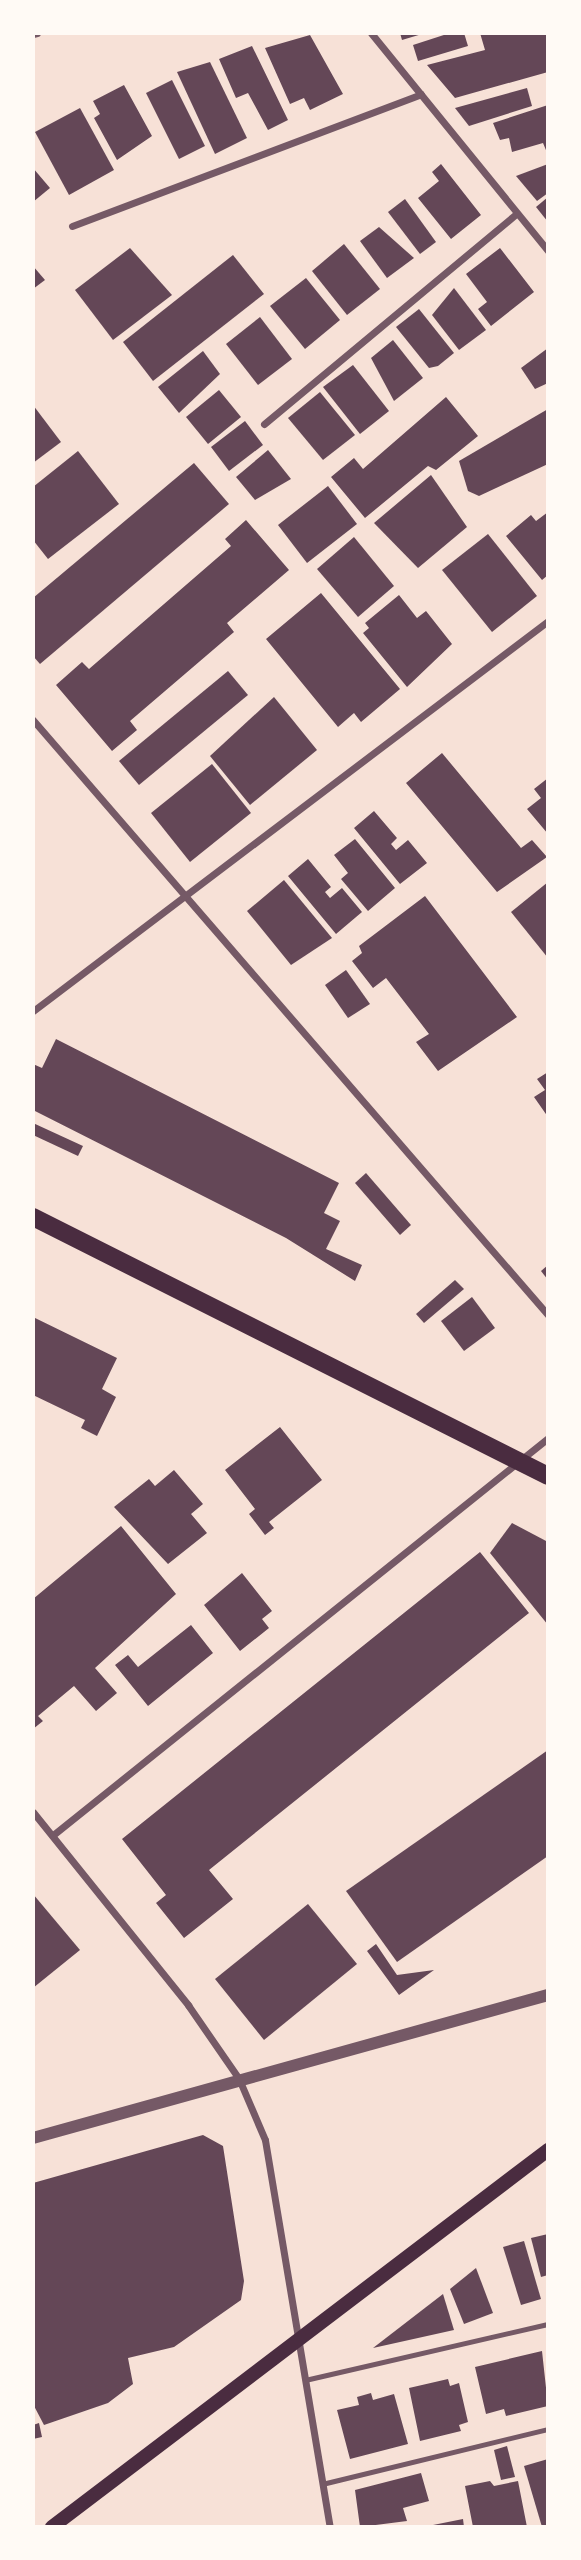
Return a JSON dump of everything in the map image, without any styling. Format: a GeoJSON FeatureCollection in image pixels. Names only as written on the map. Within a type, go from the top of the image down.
{"type":"FeatureCollection","features":[{"type":"Feature","properties":{"kind":"main road"},"geometry":{"type":"LineString","coordinates":[[33,1217],[548,1476]]}},
{"type":"Feature","properties":{"kind":"main road"},"geometry":{"type":"LineString","coordinates":[[52,2527],[548,2150]]}},
{"type":"Feature","properties":{"kind":"street"},"geometry":{"type":"LineString","coordinates":[[371,33],[548,251]]}},
{"type":"Feature","properties":{"kind":"street"},"geometry":{"type":"LineString","coordinates":[[72,226],[421,94]]}},
{"type":"Feature","properties":{"kind":"street"},"geometry":{"type":"LineString","coordinates":[[264,425],[517,213]]}},
{"type":"Feature","properties":{"kind":"street"},"geometry":{"type":"LineString","coordinates":[[33,1011],[548,621]]}},
{"type":"Feature","properties":{"kind":"street"},"geometry":{"type":"LineString","coordinates":[[33,720],[548,1315]]}},
{"type":"Feature","properties":{"kind":"street"},"geometry":{"type":"LineString","coordinates":[[53,1835],[548,1438]]}},
{"type":"Feature","properties":{"kind":"street"},"geometry":{"type":"LineString","coordinates":[[33,1812],[239,2079],[265,2140],[301,2339],[305,2380],[330,2527]]}},
{"type":"Feature","properties":{"kind":"street"},"geometry":{"type":"LineString","coordinates":[[33,2138],[548,1994]]}},
{"type":"Feature","properties":{"kind":"lane"},"geometry":{"type":"LineString","coordinates":[[305,2380],[548,2324]]}},
{"type":"Feature","properties":{"kind":"lane"},"geometry":{"type":"LineString","coordinates":[[322,2484],[548,2429]]}},
{"type":"Feature","properties":{"kind":"building"},"geometry":{"type":"Polygon","coordinates":[[[400,33],[422,33],[422,34],[402,40],[400,33]]]}},
{"type":"Feature","properties":{"kind":"building"},"geometry":{"type":"Polygon","coordinates":[[[450,33],[464,33],[468,46],[418,61],[413,45],[450,33]]]}},
{"type":"Feature","properties":{"kind":"building"},"geometry":{"type":"Polygon","coordinates":[[[480,33],[548,33],[548,72],[455,98],[427,65],[485,50],[480,33]]]}},
{"type":"Feature","properties":{"kind":"building"},"geometry":{"type":"Polygon","coordinates":[[[310,35],[343,94],[310,110],[304,98],[290,104],[265,48],[310,35]]]}},
{"type":"Feature","properties":{"kind":"building"},"geometry":{"type":"Polygon","coordinates":[[[252,46],[288,120],[268,130],[248,93],[236,98],[219,59],[252,46]]]}},
{"type":"Feature","properties":{"kind":"building"},"geometry":{"type":"Polygon","coordinates":[[[210,62],[247,138],[215,154],[177,72],[210,62]]]}},
{"type":"Feature","properties":{"kind":"building"},"geometry":{"type":"Polygon","coordinates":[[[172,80],[205,146],[179,159],[146,93],[172,80]]]}},
{"type":"Feature","properties":{"kind":"building"},"geometry":{"type":"Polygon","coordinates":[[[124,85],[152,136],[117,160],[94,118],[100,114],[93,101],[124,85]]]}},
{"type":"Feature","properties":{"kind":"building"},"geometry":{"type":"Polygon","coordinates":[[[527,88],[532,106],[469,126],[455,108],[527,88]]]}},
{"type":"Feature","properties":{"kind":"building"},"geometry":{"type":"Polygon","coordinates":[[[548,105],[548,155],[543,143],[512,152],[509,138],[500,140],[493,123],[548,105]]]}},
{"type":"Feature","properties":{"kind":"building"},"geometry":{"type":"Polygon","coordinates":[[[80,108],[114,170],[69,195],[35,132],[80,108]]]}},
{"type":"Feature","properties":{"kind":"building"},"geometry":{"type":"Polygon","coordinates":[[[441,164],[481,215],[451,239],[418,198],[439,181],[432,172],[441,164]]]}},
{"type":"Feature","properties":{"kind":"building"},"geometry":{"type":"Polygon","coordinates":[[[548,164],[548,193],[537,201],[516,176],[548,164]]]}},
{"type":"Feature","properties":{"kind":"building"},"geometry":{"type":"Polygon","coordinates":[[[33,168],[50,188],[33,202],[33,168]]]}},
{"type":"Feature","properties":{"kind":"building"},"geometry":{"type":"Polygon","coordinates":[[[548,197],[548,222],[536,207],[548,197]]]}},
{"type":"Feature","properties":{"kind":"building"},"geometry":{"type":"Polygon","coordinates":[[[405,199],[436,242],[420,254],[388,212],[405,199]]]}},
{"type":"Feature","properties":{"kind":"building"},"geometry":{"type":"Polygon","coordinates":[[[379,227],[414,258],[387,278],[360,241],[379,227]]]}},
{"type":"Feature","properties":{"kind":"building"},"geometry":{"type":"Polygon","coordinates":[[[344,244],[380,289],[347,315],[312,271],[344,244]]]}},
{"type":"Feature","properties":{"kind":"building"},"geometry":{"type":"Polygon","coordinates":[[[130,248],[172,295],[113,340],[75,290],[130,248]]]}},
{"type":"Feature","properties":{"kind":"building"},"geometry":{"type":"Polygon","coordinates":[[[500,248],[534,292],[491,326],[478,309],[487,302],[466,274],[500,248]]]}},
{"type":"Feature","properties":{"kind":"building"},"geometry":{"type":"Polygon","coordinates":[[[233,255],[264,294],[153,381],[123,342],[233,255]]]}},
{"type":"Feature","properties":{"kind":"building"},"geometry":{"type":"Polygon","coordinates":[[[33,266],[45,280],[33,289],[33,266]]]}},
{"type":"Feature","properties":{"kind":"building"},"geometry":{"type":"Polygon","coordinates":[[[306,278],[340,320],[305,349],[270,306],[306,278]]]}},
{"type":"Feature","properties":{"kind":"building"},"geometry":{"type":"Polygon","coordinates":[[[454,288],[486,330],[459,350],[432,315],[454,288]]]}},
{"type":"Feature","properties":{"kind":"building"},"geometry":{"type":"Polygon","coordinates":[[[419,309],[454,353],[438,366],[429,368],[396,327],[419,309]]]}},
{"type":"Feature","properties":{"kind":"building"},"geometry":{"type":"Polygon","coordinates":[[[260,317],[292,359],[258,385],[226,344],[260,317]]]}},
{"type":"Feature","properties":{"kind":"building"},"geometry":{"type":"Polygon","coordinates":[[[393,340],[423,378],[394,401],[371,358],[393,340]]]}},
{"type":"Feature","properties":{"kind":"building"},"geometry":{"type":"Polygon","coordinates":[[[548,348],[548,383],[535,389],[521,368],[548,348]]]}},
{"type":"Feature","properties":{"kind":"building"},"geometry":{"type":"Polygon","coordinates":[[[203,351],[220,374],[179,413],[158,387],[203,351]]]}},
{"type":"Feature","properties":{"kind":"building"},"geometry":{"type":"Polygon","coordinates":[[[353,365],[389,411],[360,434],[323,387],[353,365]]]}},
{"type":"Feature","properties":{"kind":"building"},"geometry":{"type":"Polygon","coordinates":[[[219,390],[241,417],[208,444],[186,417],[219,390]]]}},
{"type":"Feature","properties":{"kind":"building"},"geometry":{"type":"Polygon","coordinates":[[[320,392],[355,435],[323,460],[288,418],[320,392]]]}},
{"type":"Feature","properties":{"kind":"building"},"geometry":{"type":"Polygon","coordinates":[[[446,397],[478,436],[436,470],[428,466],[365,518],[331,477],[354,458],[363,469],[446,397]]]}},
{"type":"Feature","properties":{"kind":"building"},"geometry":{"type":"Polygon","coordinates":[[[33,405],[61,442],[33,463],[33,405]]]}},
{"type":"Feature","properties":{"kind":"building"},"geometry":{"type":"Polygon","coordinates":[[[548,409],[548,464],[479,496],[468,491],[459,461],[548,409]]]}},
{"type":"Feature","properties":{"kind":"building"},"geometry":{"type":"Polygon","coordinates":[[[245,421],[263,445],[229,471],[211,447],[245,421]]]}},
{"type":"Feature","properties":{"kind":"building"},"geometry":{"type":"Polygon","coordinates":[[[268,450],[291,479],[255,500],[236,477],[268,450]]]}},
{"type":"Feature","properties":{"kind":"building"},"geometry":{"type":"Polygon","coordinates":[[[78,451],[119,504],[48,559],[33,540],[33,487],[78,451]]]}},
{"type":"Feature","properties":{"kind":"building"},"geometry":{"type":"Polygon","coordinates":[[[194,463],[229,504],[40,664],[33,656],[33,598],[194,463]]]}},
{"type":"Feature","properties":{"kind":"building"},"geometry":{"type":"Polygon","coordinates":[[[431,475],[467,527],[418,568],[374,523],[431,475]]]}},
{"type":"Feature","properties":{"kind":"building"},"geometry":{"type":"Polygon","coordinates":[[[328,486],[357,524],[307,563],[278,525],[328,486]]]}},
{"type":"Feature","properties":{"kind":"building"},"geometry":{"type":"Polygon","coordinates":[[[548,512],[548,575],[542,580],[506,536],[531,515],[536,521],[548,512]]]}},
{"type":"Feature","properties":{"kind":"building"},"geometry":{"type":"Polygon","coordinates":[[[246,520],[289,570],[227,623],[234,632],[130,721],[137,730],[112,751],[56,685],[82,662],[89,669],[231,546],[225,539],[246,520]]]}},
{"type":"Feature","properties":{"kind":"building"},"geometry":{"type":"Polygon","coordinates":[[[488,534],[537,596],[492,632],[442,570],[488,534]]]}},
{"type":"Feature","properties":{"kind":"building"},"geometry":{"type":"Polygon","coordinates":[[[354,537],[394,586],[358,617],[317,569],[354,537]]]}},
{"type":"Feature","properties":{"kind":"building"},"geometry":{"type":"Polygon","coordinates":[[[321,593],[400,689],[361,722],[354,713],[338,727],[266,639],[321,593]]]}},
{"type":"Feature","properties":{"kind":"building"},"geometry":{"type":"Polygon","coordinates":[[[399,595],[417,618],[426,611],[452,644],[407,687],[363,633],[369,628],[365,623],[399,595]]]}},
{"type":"Feature","properties":{"kind":"building"},"geometry":{"type":"Polygon","coordinates":[[[228,671],[248,695],[139,785],[119,761],[228,671]]]}},
{"type":"Feature","properties":{"kind":"building"},"geometry":{"type":"Polygon","coordinates":[[[274,697],[317,750],[250,805],[210,756],[274,697]]]}},
{"type":"Feature","properties":{"kind":"building"},"geometry":{"type":"Polygon","coordinates":[[[442,753],[521,848],[532,840],[547,857],[497,892],[406,783],[442,753]]]}},
{"type":"Feature","properties":{"kind":"building"},"geometry":{"type":"Polygon","coordinates":[[[212,764],[251,813],[190,862],[151,813],[212,764]]]}},
{"type":"Feature","properties":{"kind":"building"},"geometry":{"type":"Polygon","coordinates":[[[548,778],[548,834],[527,809],[541,798],[534,789],[548,778]]]}},
{"type":"Feature","properties":{"kind":"building"},"geometry":{"type":"Polygon","coordinates":[[[374,811],[397,838],[391,844],[396,850],[408,840],[427,863],[400,884],[354,828],[374,811]]]}},
{"type":"Feature","properties":{"kind":"building"},"geometry":{"type":"Polygon","coordinates":[[[355,839],[395,888],[368,911],[341,879],[348,873],[334,855],[355,839]]]}},
{"type":"Feature","properties":{"kind":"building"},"geometry":{"type":"Polygon","coordinates":[[[308,859],[331,887],[325,892],[330,898],[342,888],[362,912],[336,934],[288,876],[308,859]]]}},
{"type":"Feature","properties":{"kind":"building"},"geometry":{"type":"Polygon","coordinates":[[[284,880],[332,938],[291,965],[247,911],[284,880]]]}},
{"type":"Feature","properties":{"kind":"building"},"geometry":{"type":"Polygon","coordinates":[[[548,882],[548,958],[511,912],[548,882]]]}},
{"type":"Feature","properties":{"kind":"building"},"geometry":{"type":"Polygon","coordinates":[[[425,896],[517,1017],[438,1071],[416,1042],[429,1034],[386,978],[373,988],[352,961],[362,953],[359,946],[425,896]]]}},
{"type":"Feature","properties":{"kind":"building"},"geometry":{"type":"Polygon","coordinates":[[[346,970],[370,1004],[348,1018],[325,985],[346,970]]]}},
{"type":"Feature","properties":{"kind":"building"},"geometry":{"type":"Polygon","coordinates":[[[56,1039],[339,1183],[324,1213],[340,1221],[326,1249],[362,1265],[355,1281],[286,1238],[33,1110],[33,1064],[42,1068],[56,1039]]]}},
{"type":"Feature","properties":{"kind":"building"},"geometry":{"type":"Polygon","coordinates":[[[548,1072],[548,1117],[534,1097],[545,1090],[537,1079],[548,1072]]]}},
{"type":"Feature","properties":{"kind":"building"},"geometry":{"type":"Polygon","coordinates":[[[33,1123],[83,1146],[78,1156],[33,1135],[33,1123]]]}},
{"type":"Feature","properties":{"kind":"building"},"geometry":{"type":"Polygon","coordinates":[[[366,1173],[411,1225],[400,1235],[355,1183],[366,1173]]]}},
{"type":"Feature","properties":{"kind":"building"},"geometry":{"type":"Polygon","coordinates":[[[548,1265],[548,1280],[541,1271],[548,1265]]]}},
{"type":"Feature","properties":{"kind":"building"},"geometry":{"type":"Polygon","coordinates":[[[455,1280],[464,1289],[424,1323],[416,1314],[455,1280]]]}},
{"type":"Feature","properties":{"kind":"building"},"geometry":{"type":"Polygon","coordinates":[[[472,1297],[495,1328],[464,1351],[441,1321],[472,1297]]]}},
{"type":"Feature","properties":{"kind":"building"},"geometry":{"type":"Polygon","coordinates":[[[33,1317],[117,1358],[102,1389],[116,1397],[97,1436],[81,1428],[85,1420],[33,1395],[33,1317]]]}},
{"type":"Feature","properties":{"kind":"building"},"geometry":{"type":"Polygon","coordinates":[[[280,1427],[322,1480],[269,1522],[274,1528],[265,1535],[249,1514],[255,1509],[225,1470],[280,1427]]]}},
{"type":"Feature","properties":{"kind":"building"},"geometry":{"type":"Polygon","coordinates":[[[174,1470],[203,1504],[191,1514],[207,1533],[168,1564],[114,1507],[149,1479],[155,1486],[174,1470]]]}},
{"type":"Feature","properties":{"kind":"building"},"geometry":{"type":"Polygon","coordinates":[[[512,1523],[548,1542],[548,1625],[490,1553],[512,1523]]]}},
{"type":"Feature","properties":{"kind":"building"},"geometry":{"type":"Polygon","coordinates":[[[121,1526],[176,1594],[95,1668],[117,1693],[96,1711],[74,1686],[38,1716],[43,1721],[33,1729],[33,1599],[121,1526]]]}},
{"type":"Feature","properties":{"kind":"building"},"geometry":{"type":"Polygon","coordinates":[[[480,1552],[529,1613],[209,1870],[233,1899],[184,1938],[156,1903],[166,1895],[122,1839],[480,1552]]]}},
{"type":"Feature","properties":{"kind":"building"},"geometry":{"type":"Polygon","coordinates":[[[242,1573],[272,1611],[262,1619],[269,1628],[240,1651],[204,1605],[242,1573]]]}},
{"type":"Feature","properties":{"kind":"building"},"geometry":{"type":"Polygon","coordinates":[[[191,1625],[213,1653],[148,1706],[115,1665],[128,1655],[138,1667],[191,1625]]]}},
{"type":"Feature","properties":{"kind":"building"},"geometry":{"type":"Polygon","coordinates":[[[548,1750],[548,1856],[397,1962],[346,1891],[548,1750]]]}},
{"type":"Feature","properties":{"kind":"building"},"geometry":{"type":"Polygon","coordinates":[[[33,1894],[80,1950],[33,1988],[33,1894]]]}},
{"type":"Feature","properties":{"kind":"building"},"geometry":{"type":"Polygon","coordinates":[[[308,1904],[357,1964],[264,2040],[215,1979],[308,1904]]]}},
{"type":"Feature","properties":{"kind":"building"},"geometry":{"type":"Polygon","coordinates":[[[376,1944],[397,1975],[434,1970],[399,1995],[367,1951],[376,1944]]]}},
{"type":"Feature","properties":{"kind":"building"},"geometry":{"type":"Polygon","coordinates":[[[203,2135],[223,2146],[244,2281],[241,2300],[174,2347],[128,2358],[133,2384],[108,2403],[44,2425],[33,2404],[33,2183],[203,2135]]]}},
{"type":"Feature","properties":{"kind":"building"},"geometry":{"type":"Polygon","coordinates":[[[548,2234],[548,2275],[541,2277],[531,2238],[548,2234]]]}},
{"type":"Feature","properties":{"kind":"building"},"geometry":{"type":"Polygon","coordinates":[[[524,2241],[541,2299],[521,2305],[503,2247],[524,2241]]]}},
{"type":"Feature","properties":{"kind":"building"},"geometry":{"type":"Polygon","coordinates":[[[476,2268],[493,2313],[464,2324],[450,2289],[476,2268]]]}},
{"type":"Feature","properties":{"kind":"building"},"geometry":{"type":"Polygon","coordinates":[[[443,2294],[454,2330],[373,2348],[443,2294]]]}},
{"type":"Feature","properties":{"kind":"building"},"geometry":{"type":"Polygon","coordinates":[[[542,2351],[548,2406],[506,2416],[504,2409],[486,2414],[475,2367],[542,2351]]]}},
{"type":"Feature","properties":{"kind":"building"},"geometry":{"type":"Polygon","coordinates":[[[448,2379],[450,2386],[459,2383],[468,2422],[459,2425],[461,2431],[420,2441],[409,2388],[448,2379]]]}},
{"type":"Feature","properties":{"kind":"building"},"geometry":{"type":"Polygon","coordinates":[[[371,2393],[373,2400],[394,2394],[408,2444],[350,2459],[337,2410],[359,2405],[357,2397],[371,2393]]]}},
{"type":"Feature","properties":{"kind":"building"},"geometry":{"type":"Polygon","coordinates":[[[39,2423],[42,2437],[33,2439],[33,2425],[39,2423]]]}},
{"type":"Feature","properties":{"kind":"building"},"geometry":{"type":"Polygon","coordinates":[[[507,2446],[515,2477],[501,2480],[494,2450],[507,2446]]]}},
{"type":"Feature","properties":{"kind":"building"},"geometry":{"type":"Polygon","coordinates":[[[548,2459],[548,2527],[542,2527],[524,2466],[548,2459]]]}},
{"type":"Feature","properties":{"kind":"building"},"geometry":{"type":"Polygon","coordinates":[[[421,2473],[429,2501],[403,2508],[407,2521],[360,2527],[355,2490],[421,2473]]]}},
{"type":"Feature","properties":{"kind":"building"},"geometry":{"type":"Polygon","coordinates":[[[490,2481],[494,2486],[518,2481],[527,2527],[473,2527],[465,2486],[490,2481]]]}},
{"type":"Feature","properties":{"kind":"building"},"geometry":{"type":"Polygon","coordinates":[[[463,2519],[464,2527],[428,2526],[463,2519]]]}}]}
